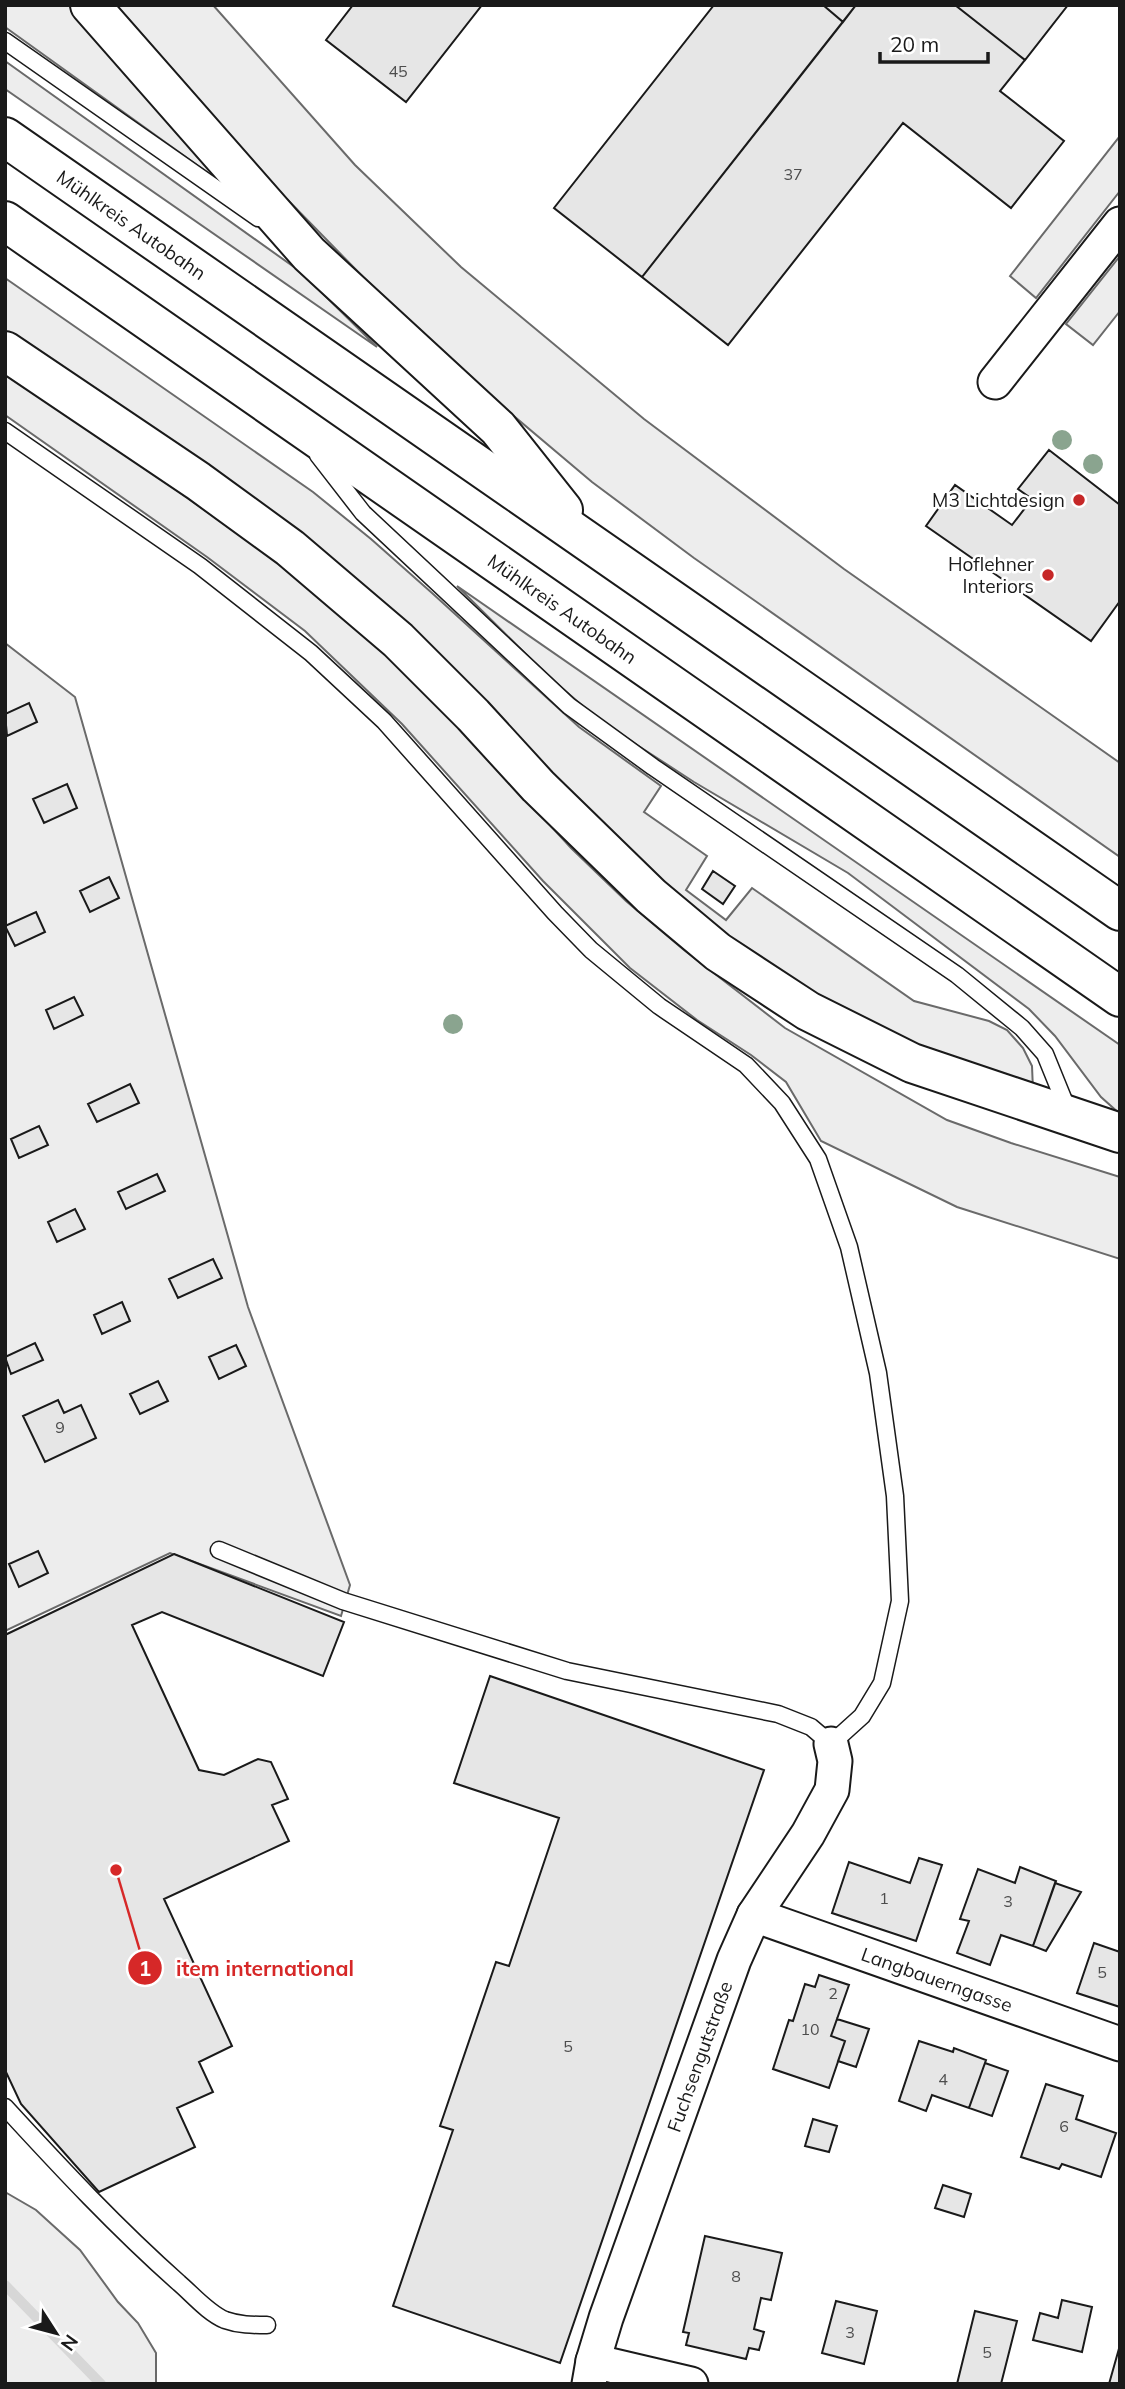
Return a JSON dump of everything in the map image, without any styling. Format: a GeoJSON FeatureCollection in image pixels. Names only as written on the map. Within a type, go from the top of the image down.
{"type":"FeatureCollection","features":[{"type":"Feature","properties":{"kind":"highway"},"geometry":{"type":"LineString","coordinates":[[90,5],[309,254],[498,428],[591,544]]}},
{"type":"Feature","properties":{"kind":"highway","name":"Mühlkreis Autobahn"},"geometry":{"type":"LineString","coordinates":[[5,137],[1120,911]]}},
{"type":"Feature","properties":{"kind":"highway","name":"Mühlkreis Autobahn"},"geometry":{"type":"LineString","coordinates":[[5,221],[1120,997]]}},
{"type":"Feature","properties":{"kind":"highway"},"geometry":{"type":"LineString","coordinates":[[5,351],[198,481],[290,548],[398,640],[473,715],[538,786],[651,896],[719,952],[808,1010],[912,1063],[1071,1119],[1120,1133]]}},
{"type":"Feature","properties":{"kind":"street"},"geometry":{"type":"LineString","coordinates":[[995,382],[1120,224]]}},
{"type":"Feature","properties":{"kind":"street","name":"Fuchsengutstraße"},"geometry":{"type":"LineString","coordinates":[[591,2372],[734,1960],[754,1915],[808,1834],[832,1790],[835,1761],[831,1744]]}},
{"type":"Feature","properties":{"kind":"street","name":"Langbauerngasse"},"geometry":{"type":"LineString","coordinates":[[754,1915],[1120,2044]]}},
{"type":"Feature","properties":{"kind":"street"},"geometry":{"type":"LineString","coordinates":[[591,2372],[691,2384]]}},
{"type":"Feature","properties":{"kind":"lane"},"geometry":{"type":"LineString","coordinates":[[5,41],[309,254]]}},
{"type":"Feature","properties":{"kind":"lane"},"geometry":{"type":"LineString","coordinates":[[292,420],[363,513],[569,706],[653,767],[957,975],[1022,1028],[1045,1054],[1071,1119]]}},
{"type":"Feature","properties":{"kind":"lane"},"geometry":{"type":"LineString","coordinates":[[5,431],[200,566],[311,653],[384,721],[591,950],[659,1006],[746,1065],[782,1103],[818,1159],[849,1247],[878,1373],[895,1496],[900,1601],[881,1684],[862,1716],[831,1744],[811,1727],[778,1714],[567,1671],[343,1601],[219,1550]]}},
{"type":"Feature","properties":{"kind":"lane"},"geometry":{"type":"LineString","coordinates":[[5,2107],[89,2198],[155,2261],[222,2319],[243,2325],[267,2325]]}},
{"type":"Feature","properties":{"kind":"shaded area"},"geometry":{"type":"Polygon","coordinates":[[[5,5],[69,5],[222,183],[5,27],[5,5]]]}},
{"type":"Feature","properties":{"kind":"shaded area"},"geometry":{"type":"Polygon","coordinates":[[[116,5],[213,5],[355,165],[461,267],[644,419],[844,569],[1120,763],[1120,857],[694,558],[592,482],[490,396],[369,283],[278,190],[116,5]]]}},
{"type":"Feature","properties":{"kind":"shaded area"},"geometry":{"type":"Polygon","coordinates":[[[5,61],[301,272],[377,347],[5,89],[5,61]]]}},
{"type":"Feature","properties":{"kind":"shaded area"},"geometry":{"type":"Polygon","coordinates":[[[1120,136],[1120,191],[1036,298],[1010,276],[1120,136]]]}},
{"type":"Feature","properties":{"kind":"shaded area"},"geometry":{"type":"Polygon","coordinates":[[[1120,256],[1120,311],[1093,345],[1066,324],[1120,256]]]}},
{"type":"Feature","properties":{"kind":"shaded area"},"geometry":{"type":"Polygon","coordinates":[[[5,278],[313,492],[371,539],[579,727],[661,786],[644,812],[707,856],[686,890],[726,920],[752,888],[914,1001],[989,1021],[1007,1030],[1023,1048],[1032,1066],[1033,1090],[866,1024],[779,973],[690,909],[178,449],[5,332],[5,278]]]}},
{"type":"Feature","properties":{"kind":"shaded area"},"geometry":{"type":"Polygon","coordinates":[[[5,372],[164,481],[266,554],[328,603],[385,652],[571,848],[626,901],[785,1028],[947,1120],[1120,1177],[1120,1259],[957,1207],[821,1141],[786,1082],[751,1055],[697,1020],[630,968],[543,881],[402,724],[305,631],[207,557],[5,415],[5,372]]]}},
{"type":"Feature","properties":{"kind":"shaded area"},"geometry":{"type":"Polygon","coordinates":[[[457,586],[1120,1045],[1120,1114],[1101,1097],[1055,1036],[1029,1009],[848,873],[694,782],[591,713],[549,677],[457,586]]]}},
{"type":"Feature","properties":{"kind":"shaded area"},"geometry":{"type":"Polygon","coordinates":[[[5,643],[75,697],[248,1307],[350,1585],[341,1616],[170,1553],[5,1631],[5,643]]]}},
{"type":"Feature","properties":{"kind":"shaded area"},"geometry":{"type":"Polygon","coordinates":[[[5,2192],[36,2210],[80,2250],[118,2302],[138,2323],[156,2353],[156,2384],[5,2384],[5,2192]]]}},
{"type":"Feature","properties":{"kind":"building"},"geometry":{"type":"Polygon","coordinates":[[[353,5],[482,5],[406,102],[326,40],[353,5]]]}},
{"type":"Feature","properties":{"kind":"building"},"geometry":{"type":"Polygon","coordinates":[[[714,5],[823,5],[843,22],[642,277],[554,208],[714,5]]]}},
{"type":"Feature","properties":{"kind":"building"},"geometry":{"type":"Polygon","coordinates":[[[823,5],[856,5],[843,22],[823,5]]]}},
{"type":"Feature","properties":{"kind":"building"},"geometry":{"type":"Polygon","coordinates":[[[856,5],[955,5],[1025,60],[1000,91],[1064,141],[1011,208],[903,123],[728,345],[642,277],[856,5]]]}},
{"type":"Feature","properties":{"kind":"building"},"geometry":{"type":"Polygon","coordinates":[[[955,5],[1068,5],[1025,60],[955,5]]]}},
{"type":"Feature","properties":{"kind":"building"},"geometry":{"type":"Polygon","coordinates":[[[1049,450],[1120,505],[1120,601],[1091,641],[926,526],[955,485],[1012,525],[1032,499],[1018,489],[1049,450]]]}},
{"type":"Feature","properties":{"kind":"building"},"geometry":{"type":"Polygon","coordinates":[[[29,703],[37,722],[7,736],[5,714],[29,703]]]}},
{"type":"Feature","properties":{"kind":"building"},"geometry":{"type":"Polygon","coordinates":[[[67,784],[77,808],[44,823],[33,799],[67,784]]]}},
{"type":"Feature","properties":{"kind":"building"},"geometry":{"type":"Polygon","coordinates":[[[713,871],[735,886],[723,904],[702,889],[713,871]]]}},
{"type":"Feature","properties":{"kind":"building"},"geometry":{"type":"Polygon","coordinates":[[[109,877],[119,898],[90,912],[80,891],[109,877]]]}},
{"type":"Feature","properties":{"kind":"building"},"geometry":{"type":"Polygon","coordinates":[[[36,912],[45,932],[15,946],[5,926],[36,912]]]}},
{"type":"Feature","properties":{"kind":"building"},"geometry":{"type":"Polygon","coordinates":[[[74,997],[83,1015],[54,1029],[46,1010],[74,997]]]}},
{"type":"Feature","properties":{"kind":"building"},"geometry":{"type":"Polygon","coordinates":[[[130,1084],[139,1103],[97,1122],[88,1104],[130,1084]]]}},
{"type":"Feature","properties":{"kind":"building"},"geometry":{"type":"Polygon","coordinates":[[[39,1126],[48,1145],[19,1158],[11,1139],[39,1126]]]}},
{"type":"Feature","properties":{"kind":"building"},"geometry":{"type":"Polygon","coordinates":[[[157,1174],[165,1191],[126,1209],[118,1192],[157,1174]]]}},
{"type":"Feature","properties":{"kind":"building"},"geometry":{"type":"Polygon","coordinates":[[[75,1209],[85,1229],[57,1242],[48,1222],[75,1209]]]}},
{"type":"Feature","properties":{"kind":"building"},"geometry":{"type":"Polygon","coordinates":[[[213,1259],[222,1278],[178,1298],[169,1279],[213,1259]]]}},
{"type":"Feature","properties":{"kind":"building"},"geometry":{"type":"Polygon","coordinates":[[[122,1302],[130,1321],[102,1334],[94,1315],[122,1302]]]}},
{"type":"Feature","properties":{"kind":"building"},"geometry":{"type":"Polygon","coordinates":[[[35,1343],[43,1360],[11,1374],[5,1357],[35,1343]]]}},
{"type":"Feature","properties":{"kind":"building"},"geometry":{"type":"Polygon","coordinates":[[[236,1345],[246,1366],[219,1379],[209,1357],[236,1345]]]}},
{"type":"Feature","properties":{"kind":"building"},"geometry":{"type":"Polygon","coordinates":[[[158,1381],[168,1401],[140,1414],[130,1394],[158,1381]]]}},
{"type":"Feature","properties":{"kind":"building"},"geometry":{"type":"Polygon","coordinates":[[[58,1400],[64,1413],[81,1405],[96,1438],[45,1462],[23,1416],[58,1400]]]}},
{"type":"Feature","properties":{"kind":"building"},"geometry":{"type":"Polygon","coordinates":[[[38,1551],[48,1573],[19,1587],[9,1564],[38,1551]]]}},
{"type":"Feature","properties":{"kind":"building"},"geometry":{"type":"Polygon","coordinates":[[[174,1554],[344,1622],[323,1676],[162,1612],[132,1625],[199,1770],[224,1775],[258,1759],[271,1762],[288,1799],[272,1805],[289,1841],[164,1899],[232,2046],[199,2062],[213,2092],[177,2108],[195,2147],[99,2192],[21,2104],[5,2070],[5,1635],[174,1554]]]}},
{"type":"Feature","properties":{"kind":"building"},"geometry":{"type":"Polygon","coordinates":[[[490,1676],[764,1770],[560,2363],[393,2306],[453,2130],[440,2126],[496,1962],[509,1966],[559,1818],[454,1783],[490,1676]]]}},
{"type":"Feature","properties":{"kind":"building"},"geometry":{"type":"Polygon","coordinates":[[[919,1858],[942,1865],[916,1941],[832,1913],[849,1862],[910,1883],[919,1858]]]}},
{"type":"Feature","properties":{"kind":"building"},"geometry":{"type":"Polygon","coordinates":[[[1020,1867],[1056,1881],[1033,1946],[1001,1935],[990,1965],[957,1953],[969,1921],[960,1919],[978,1869],[1015,1883],[1020,1867]]]}},
{"type":"Feature","properties":{"kind":"building"},"geometry":{"type":"Polygon","coordinates":[[[1055,1883],[1081,1892],[1046,1951],[1033,1946],[1055,1883]]]}},
{"type":"Feature","properties":{"kind":"building"},"geometry":{"type":"Polygon","coordinates":[[[1094,1943],[1120,1952],[1120,2007],[1077,1993],[1094,1943]]]}},
{"type":"Feature","properties":{"kind":"building"},"geometry":{"type":"Polygon","coordinates":[[[819,1975],[849,1985],[831,2036],[845,2041],[829,2088],[773,2069],[789,2020],[793,2021],[805,1984],[815,1987],[819,1975]]]}},
{"type":"Feature","properties":{"kind":"building"},"geometry":{"type":"Polygon","coordinates":[[[837,2019],[869,2029],[856,2067],[838,2061],[845,2041],[831,2036],[837,2019]]]}},
{"type":"Feature","properties":{"kind":"building"},"geometry":{"type":"Polygon","coordinates":[[[919,2041],[953,2052],[954,2048],[986,2060],[969,2108],[932,2095],[926,2111],[899,2101],[919,2041]]]}},
{"type":"Feature","properties":{"kind":"building"},"geometry":{"type":"Polygon","coordinates":[[[985,2063],[1008,2071],[992,2116],[969,2108],[985,2063]]]}},
{"type":"Feature","properties":{"kind":"building"},"geometry":{"type":"Polygon","coordinates":[[[1046,2084],[1083,2096],[1076,2119],[1116,2133],[1101,2177],[1062,2164],[1059,2169],[1021,2157],[1046,2084]]]}},
{"type":"Feature","properties":{"kind":"building"},"geometry":{"type":"Polygon","coordinates":[[[813,2119],[837,2126],[829,2152],[805,2146],[813,2119]]]}},
{"type":"Feature","properties":{"kind":"building"},"geometry":{"type":"Polygon","coordinates":[[[943,2185],[971,2194],[964,2217],[935,2208],[943,2185]]]}},
{"type":"Feature","properties":{"kind":"building"},"geometry":{"type":"Polygon","coordinates":[[[705,2236],[782,2253],[771,2300],[761,2298],[754,2329],[764,2332],[759,2350],[749,2348],[746,2359],[686,2345],[689,2333],[683,2332],[705,2236]]]}},
{"type":"Feature","properties":{"kind":"building"},"geometry":{"type":"Polygon","coordinates":[[[1062,2300],[1092,2307],[1082,2352],[1033,2340],[1040,2313],[1058,2318],[1062,2300]]]}},
{"type":"Feature","properties":{"kind":"building"},"geometry":{"type":"Polygon","coordinates":[[[836,2301],[877,2311],[864,2364],[822,2353],[836,2301]]]}},
{"type":"Feature","properties":{"kind":"building"},"geometry":{"type":"Polygon","coordinates":[[[975,2311],[1017,2321],[1001,2384],[957,2384],[975,2311]]]}},
{"type":"Feature","properties":{"kind":"building"},"geometry":{"type":"Polygon","coordinates":[[[1120,2345],[1120,2384],[1109,2384],[1120,2345]]]}},
{"type":"Feature","properties":{"kind":"waterway"},"geometry":{"type":"LineString","coordinates":[[5,2285],[101,2384]]}},
{"type":"Feature","properties":{"kind":"place","name":"M3 Lichtdesign"},"geometry":{"type":"Point","coordinates":[1079,500]}},
{"type":"Feature","properties":{"kind":"place","name":"Hoflehner Interiors"},"geometry":{"type":"Point","coordinates":[1048,575]}},
{"type":"Feature","properties":{"kind":"place","name":"item international"},"geometry":{"type":"Point","coordinates":[116,1870]}}]}
